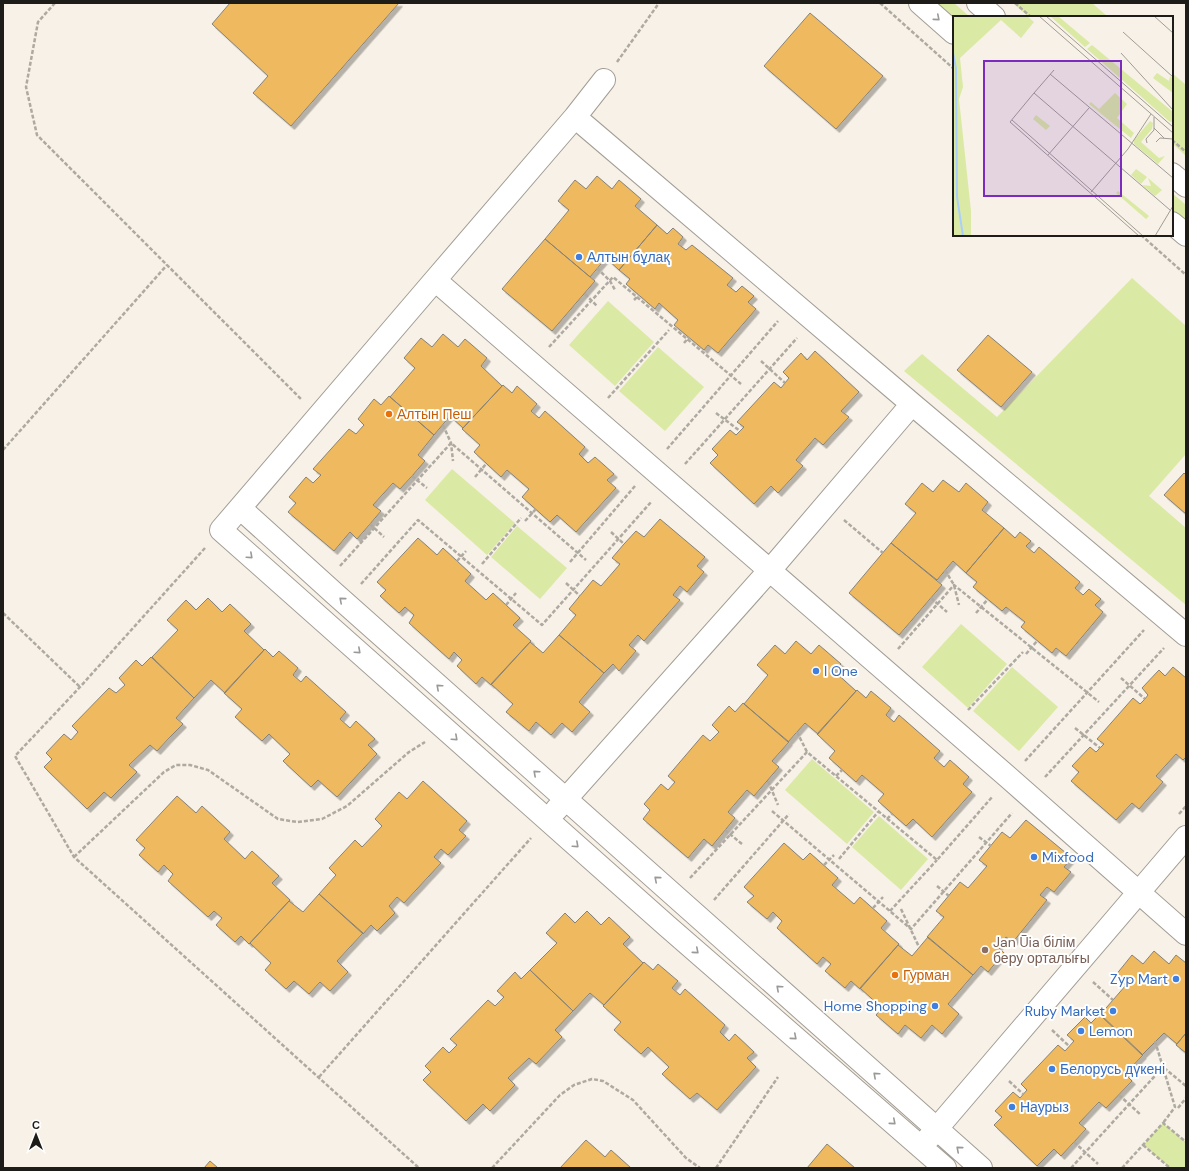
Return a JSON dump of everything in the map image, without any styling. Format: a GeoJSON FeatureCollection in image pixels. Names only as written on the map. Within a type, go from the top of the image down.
{"type":"FeatureCollection","features":[{"type":"Feature","properties":{"kind":"main road"},"geometry":{"type":"LineString","coordinates":[[920,3],[953,32]]}},
{"type":"Feature","properties":{"kind":"main road"},"geometry":{"type":"LineString","coordinates":[[978,3],[993,16]]}},
{"type":"Feature","properties":{"kind":"main road"},"geometry":{"type":"LineString","coordinates":[[604,80],[575,117],[221,530],[667,926],[945,1168]]}},
{"type":"Feature","properties":{"kind":"main road"},"geometry":{"type":"LineString","coordinates":[[575,117],[1183,633]]}},
{"type":"Feature","properties":{"kind":"main road"},"geometry":{"type":"LineString","coordinates":[[1173,175],[1186,186]]}},
{"type":"Feature","properties":{"kind":"main road"},"geometry":{"type":"LineString","coordinates":[[1173,224],[1186,235]]}},
{"type":"Feature","properties":{"kind":"main road"},"geometry":{"type":"LineString","coordinates":[[435,280],[1009,778],[1186,934]]}},
{"type":"Feature","properties":{"kind":"main road"},"geometry":{"type":"LineString","coordinates":[[547,820],[769,570],[912,404]]}},
{"type":"Feature","properties":{"kind":"main road"},"geometry":{"type":"LineString","coordinates":[[240,508],[981,1168]]}},
{"type":"Feature","properties":{"kind":"main road"},"geometry":{"type":"LineString","coordinates":[[921,1147],[1186,837]]}},
{"type":"Feature","properties":{"kind":"main road"},"geometry":{"type":"LineString","coordinates":[[667,926],[686,905]]}},
{"type":"Feature","properties":{"kind":"path"},"geometry":{"type":"LineString","coordinates":[[55,3],[38,22],[26,88],[37,135],[318,416]]}},
{"type":"Feature","properties":{"kind":"path"},"geometry":{"type":"LineString","coordinates":[[604,80],[659,3]]}},
{"type":"Feature","properties":{"kind":"path"},"geometry":{"type":"LineString","coordinates":[[880,3],[953,68]]}},
{"type":"Feature","properties":{"kind":"path"},"geometry":{"type":"LineString","coordinates":[[1014,3],[1030,16]]}},
{"type":"Feature","properties":{"kind":"path"},"geometry":{"type":"LineString","coordinates":[[1173,141],[1186,152]]}},
{"type":"Feature","properties":{"kind":"path"},"geometry":{"type":"LineString","coordinates":[[1142,236],[1186,275]]}},
{"type":"Feature","properties":{"kind":"path"},"geometry":{"type":"LineString","coordinates":[[3,450],[168,265]]}},
{"type":"Feature","properties":{"kind":"path"},"geometry":{"type":"LineString","coordinates":[[598,268],[610,281],[615,290]]}},
{"type":"Feature","properties":{"kind":"path"},"geometry":{"type":"LineString","coordinates":[[532,365],[613,277],[638,296],[741,384]]}},
{"type":"Feature","properties":{"kind":"path"},"geometry":{"type":"LineString","coordinates":[[584,294],[597,306]]}},
{"type":"Feature","properties":{"kind":"path"},"geometry":{"type":"LineString","coordinates":[[634,300],[638,296]]}},
{"type":"Feature","properties":{"kind":"path"},"geometry":{"type":"LineString","coordinates":[[570,562],[794,303]]}},
{"type":"Feature","properties":{"kind":"path"},"geometry":{"type":"LineString","coordinates":[[345,602],[418,520],[542,625],[813,320]]}},
{"type":"Feature","properties":{"kind":"path"},"geometry":{"type":"LineString","coordinates":[[592,416],[669,330]]}},
{"type":"Feature","properties":{"kind":"path"},"geometry":{"type":"LineString","coordinates":[[684,343],[688,338]]}},
{"type":"Feature","properties":{"kind":"path"},"geometry":{"type":"LineString","coordinates":[[761,361],[785,383]]}},
{"type":"Feature","properties":{"kind":"path"},"geometry":{"type":"LineString","coordinates":[[716,413],[740,431]]}},
{"type":"Feature","properties":{"kind":"path"},"geometry":{"type":"LineString","coordinates":[[443,425],[451,443],[453,460]]}},
{"type":"Feature","properties":{"kind":"path"},"geometry":{"type":"LineString","coordinates":[[451,443],[586,560]]}},
{"type":"Feature","properties":{"kind":"path"},"geometry":{"type":"LineString","coordinates":[[324,584],[451,443]]}},
{"type":"Feature","properties":{"kind":"path"},"geometry":{"type":"LineString","coordinates":[[475,477],[486,464]]}},
{"type":"Feature","properties":{"kind":"path"},"geometry":{"type":"LineString","coordinates":[[412,476],[427,488]]}},
{"type":"Feature","properties":{"kind":"path"},"geometry":{"type":"LineString","coordinates":[[524,521],[536,509]]}},
{"type":"Feature","properties":{"kind":"path"},"geometry":{"type":"LineString","coordinates":[[482,564],[521,518]]}},
{"type":"Feature","properties":{"kind":"path"},"geometry":{"type":"LineString","coordinates":[[843,519],[883,553]]}},
{"type":"Feature","properties":{"kind":"path"},"geometry":{"type":"LineString","coordinates":[[370,524],[384,537]]}},
{"type":"Feature","properties":{"kind":"path"},"geometry":{"type":"LineString","coordinates":[[221,530],[80,688],[15,756],[74,857],[419,1168]]}},
{"type":"Feature","properties":{"kind":"path"},"geometry":{"type":"LineString","coordinates":[[611,532],[624,544]]}},
{"type":"Feature","properties":{"kind":"path"},"geometry":{"type":"LineString","coordinates":[[457,561],[466,551]]}},
{"type":"Feature","properties":{"kind":"path"},"geometry":{"type":"LineString","coordinates":[[945,570],[954,585],[960,605]]}},
{"type":"Feature","properties":{"kind":"path"},"geometry":{"type":"LineString","coordinates":[[566,583],[580,596]]}},
{"type":"Feature","properties":{"kind":"path"},"geometry":{"type":"LineString","coordinates":[[882,668],[954,585]]}},
{"type":"Feature","properties":{"kind":"path"},"geometry":{"type":"LineString","coordinates":[[954,585],[1099,702]]}},
{"type":"Feature","properties":{"kind":"path"},"geometry":{"type":"LineString","coordinates":[[506,605],[516,594]]}},
{"type":"Feature","properties":{"kind":"path"},"geometry":{"type":"LineString","coordinates":[[931,598],[947,612]]}},
{"type":"Feature","properties":{"kind":"path"},"geometry":{"type":"LineString","coordinates":[[976,613],[988,599]]}},
{"type":"Feature","properties":{"kind":"path"},"geometry":{"type":"LineString","coordinates":[[890,912],[1160,612]]}},
{"type":"Feature","properties":{"kind":"path"},"geometry":{"type":"LineString","coordinates":[[3,613],[80,688]]}},
{"type":"Feature","properties":{"kind":"path"},"geometry":{"type":"LineString","coordinates":[[911,929],[986,842],[1129,685],[1183,633]]}},
{"type":"Feature","properties":{"kind":"path"},"geometry":{"type":"LineString","coordinates":[[951,728],[1037,641]]}},
{"type":"Feature","properties":{"kind":"path"},"geometry":{"type":"LineString","coordinates":[[1121,678],[1145,699]]}},
{"type":"Feature","properties":{"kind":"path"},"geometry":{"type":"LineString","coordinates":[[74,857],[164,772],[176,765],[190,764],[208,770],[278,819],[297,822],[322,819],[347,806],[409,752],[429,740],[440,725]]}},
{"type":"Feature","properties":{"kind":"path"},"geometry":{"type":"LineString","coordinates":[[1075,728],[1100,748]]}},
{"type":"Feature","properties":{"kind":"path"},"geometry":{"type":"LineString","coordinates":[[797,732],[807,752],[937,860]]}},
{"type":"Feature","properties":{"kind":"path"},"geometry":{"type":"LineString","coordinates":[[686,905],[730,834],[807,752]]}},
{"type":"Feature","properties":{"kind":"path"},"geometry":{"type":"LineString","coordinates":[[836,776],[842,770]]}},
{"type":"Feature","properties":{"kind":"path"},"geometry":{"type":"LineString","coordinates":[[768,781],[778,805]]}},
{"type":"Feature","properties":{"kind":"path"},"geometry":{"type":"LineString","coordinates":[[772,811],[911,929]]}},
{"type":"Feature","properties":{"kind":"path"},"geometry":{"type":"LineString","coordinates":[[839,858],[878,812]]}},
{"type":"Feature","properties":{"kind":"path"},"geometry":{"type":"LineString","coordinates":[[686,905],[783,821],[788,814]]}},
{"type":"Feature","properties":{"kind":"path"},"geometry":{"type":"LineString","coordinates":[[887,819],[892,814]]}},
{"type":"Feature","properties":{"kind":"path"},"geometry":{"type":"LineString","coordinates":[[319,1077],[547,820]]}},
{"type":"Feature","properties":{"kind":"path"},"geometry":{"type":"LineString","coordinates":[[725,830],[742,844]]}},
{"type":"Feature","properties":{"kind":"path"},"geometry":{"type":"LineString","coordinates":[[979,836],[991,846]]}},
{"type":"Feature","properties":{"kind":"path"},"geometry":{"type":"LineString","coordinates":[[824,865],[834,855]]}},
{"type":"Feature","properties":{"kind":"path"},"geometry":{"type":"LineString","coordinates":[[937,886],[949,896]]}},
{"type":"Feature","properties":{"kind":"path"},"geometry":{"type":"LineString","coordinates":[[873,908],[883,898]]}},
{"type":"Feature","properties":{"kind":"path"},"geometry":{"type":"LineString","coordinates":[[901,909],[919,948]]}},
{"type":"Feature","properties":{"kind":"path"},"geometry":{"type":"LineString","coordinates":[[1122,1168],[1163,1123],[1175,1107],[1156,1041]]}},
{"type":"Feature","properties":{"kind":"path"},"geometry":{"type":"LineString","coordinates":[[1163,1067],[1186,1086]]}},
{"type":"Feature","properties":{"kind":"path"},"geometry":{"type":"LineString","coordinates":[[1071,1168],[1163,1067]]}},
{"type":"Feature","properties":{"kind":"path"},"geometry":{"type":"LineString","coordinates":[[716,1168],[778,1077]]}},
{"type":"Feature","properties":{"kind":"path"},"geometry":{"type":"LineString","coordinates":[[492,1168],[560,1095],[574,1085],[592,1079],[603,1081],[633,1100],[686,1158],[700,1168]]}},
{"type":"Feature","properties":{"kind":"path"},"geometry":{"type":"LineString","coordinates":[[1119,1095],[1141,1115]]}},
{"type":"Feature","properties":{"kind":"path"},"geometry":{"type":"LineString","coordinates":[[1178,1108],[1186,1098]]}},
{"type":"Feature","properties":{"kind":"path"},"geometry":{"type":"LineString","coordinates":[[1163,1123],[1186,1142]]}},
{"type":"Feature","properties":{"kind":"path"},"geometry":{"type":"LineString","coordinates":[[1074,1142],[1098,1164]]}},
{"type":"Feature","properties":{"kind":"path"},"geometry":{"type":"LineString","coordinates":[[1143,1145],[1170,1168]]}},
{"type":"Feature","properties":{"kind":"green space"},"geometry":{"type":"Polygon","coordinates":[[[928,3],[954,3],[969,16],[953,16],[953,25],[928,3]]]}},
{"type":"Feature","properties":{"kind":"green space"},"geometry":{"type":"Polygon","coordinates":[[[1013,3],[1092,3],[1107,16],[1028,16],[1013,3]]]}},
{"type":"Feature","properties":{"kind":"green space"},"geometry":{"type":"Polygon","coordinates":[[[1173,74],[1186,85],[1186,156],[1173,144],[1173,74]]]}},
{"type":"Feature","properties":{"kind":"green space"},"geometry":{"type":"Polygon","coordinates":[[[1173,194],[1186,205],[1186,228],[1173,217],[1173,194]]]}},
{"type":"Feature","properties":{"kind":"green space"},"geometry":{"type":"Polygon","coordinates":[[[1132,278],[1186,326],[1186,454],[1149,496],[1186,528],[1186,605],[904,371],[922,354],[997,417],[1132,278]]]}},
{"type":"Feature","properties":{"kind":"green space"},"geometry":{"type":"Polygon","coordinates":[[[608,301],[654,342],[615,386],[569,345],[608,301]]]}},
{"type":"Feature","properties":{"kind":"green space"},"geometry":{"type":"Polygon","coordinates":[[[658,347],[704,387],[665,431],[619,391],[658,347]]]}},
{"type":"Feature","properties":{"kind":"green space"},"geometry":{"type":"Polygon","coordinates":[[[452,469],[515,523],[487,555],[425,500],[452,469]]]}},
{"type":"Feature","properties":{"kind":"green space"},"geometry":{"type":"Polygon","coordinates":[[[517,526],[567,568],[540,599],[491,557],[517,526]]]}},
{"type":"Feature","properties":{"kind":"green space"},"geometry":{"type":"Polygon","coordinates":[[[961,624],[1007,664],[968,708],[922,667],[961,624]]]}},
{"type":"Feature","properties":{"kind":"green space"},"geometry":{"type":"Polygon","coordinates":[[[1012,667],[1058,707],[1019,751],[973,711],[1012,667]]]}},
{"type":"Feature","properties":{"kind":"green space"},"geometry":{"type":"Polygon","coordinates":[[[812,759],[874,812],[847,844],[785,790],[812,759]]]}},
{"type":"Feature","properties":{"kind":"green space"},"geometry":{"type":"Polygon","coordinates":[[[879,816],[928,859],[901,890],[852,847],[879,816]]]}},
{"type":"Feature","properties":{"kind":"green space"},"geometry":{"type":"Polygon","coordinates":[[[1163,1123],[1186,1142],[1186,1168],[1170,1168],[1143,1145],[1163,1123]]]}},
{"type":"Feature","properties":{"kind":"building"},"geometry":{"type":"Polygon","coordinates":[[[230,3],[399,3],[291,126],[253,93],[268,76],[212,24],[230,3]]]}},
{"type":"Feature","properties":{"kind":"building"},"geometry":{"type":"Polygon","coordinates":[[[810,13],[883,76],[836,129],[764,66],[810,13]]]}},
{"type":"Feature","properties":{"kind":"building"},"geometry":{"type":"Polygon","coordinates":[[[597,176],[612,189],[619,180],[641,199],[635,206],[657,225],[619,270],[606,258],[590,277],[545,239],[569,210],[558,201],[575,180],[586,189],[597,176]]]}},
{"type":"Feature","properties":{"kind":"building"},"geometry":{"type":"Polygon","coordinates":[[[657,225],[667,234],[673,228],[683,237],[678,244],[686,250],[692,245],[733,278],[727,285],[736,292],[742,286],[754,296],[748,302],[756,309],[718,353],[708,345],[704,350],[674,325],[678,320],[659,303],[655,309],[626,284],[630,279],[619,270],[657,225]]]}},
{"type":"Feature","properties":{"kind":"building"},"geometry":{"type":"Polygon","coordinates":[[[545,239],[595,281],[552,331],[502,289],[545,239]]]}},
{"type":"Feature","properties":{"kind":"building"},"geometry":{"type":"Polygon","coordinates":[[[443,334],[458,347],[465,339],[487,358],[481,366],[502,386],[463,428],[450,416],[434,435],[390,397],[415,368],[404,358],[421,338],[432,347],[443,334]]]}},
{"type":"Feature","properties":{"kind":"building"},"geometry":{"type":"Polygon","coordinates":[[[988,335],[1032,372],[1001,407],[957,370],[988,335]]]}},
{"type":"Feature","properties":{"kind":"building"},"geometry":{"type":"Polygon","coordinates":[[[815,351],[859,392],[841,411],[849,417],[823,445],[815,438],[796,460],[803,466],[778,493],[771,486],[754,504],[710,463],[718,455],[712,449],[730,430],[736,435],[744,427],[737,422],[774,382],[781,388],[789,378],[783,372],[801,353],[807,360],[815,351]]]}},
{"type":"Feature","properties":{"kind":"building"},"geometry":{"type":"Polygon","coordinates":[[[503,385],[512,393],[517,386],[537,404],[531,411],[539,418],[545,411],[585,447],[579,454],[588,463],[595,457],[614,474],[607,480],[616,488],[576,532],[557,515],[550,522],[522,497],[529,489],[507,470],[501,477],[474,452],[480,445],[462,429],[503,385]]]}},
{"type":"Feature","properties":{"kind":"building"},"geometry":{"type":"Polygon","coordinates":[[[389,396],[434,435],[418,455],[425,461],[400,489],[393,483],[373,505],[381,511],[357,539],[350,532],[334,551],[288,512],[296,503],[289,497],[306,477],[313,483],[321,475],[313,469],[349,429],[356,434],[364,425],[358,419],[374,399],[381,405],[389,396]]]}},
{"type":"Feature","properties":{"kind":"building"},"geometry":{"type":"Polygon","coordinates":[[[1184,473],[1186,475],[1186,514],[1164,495],[1184,473]]]}},
{"type":"Feature","properties":{"kind":"building"},"geometry":{"type":"Polygon","coordinates":[[[943,480],[959,492],[966,483],[988,502],[982,510],[1004,528],[966,573],[953,561],[937,580],[891,543],[916,513],[905,504],[922,483],[933,492],[943,480]]]}},
{"type":"Feature","properties":{"kind":"building"},"geometry":{"type":"Polygon","coordinates":[[[660,519],[705,557],[697,566],[704,572],[687,592],[680,586],[673,595],[680,600],[644,641],[638,635],[629,645],[636,651],[619,671],[613,664],[604,673],[559,635],[576,615],[569,609],[593,580],[601,586],[620,564],[612,558],[624,544],[636,531],[644,537],[660,519]]]}},
{"type":"Feature","properties":{"kind":"building"},"geometry":{"type":"Polygon","coordinates":[[[1004,528],[1015,538],[1020,532],[1031,541],[1026,546],[1034,553],[1039,547],[1080,582],[1075,588],[1083,595],[1089,589],[1101,599],[1095,605],[1103,612],[1066,656],[1056,648],[1052,653],[1021,627],[1025,622],[1006,607],[1002,611],[973,587],[977,582],[966,573],[1004,528]]]}},
{"type":"Feature","properties":{"kind":"building"},"geometry":{"type":"Polygon","coordinates":[[[418,538],[437,555],[443,548],[471,574],[465,581],[486,600],[493,593],[520,618],[513,625],[531,641],[491,685],[482,677],[476,684],[457,666],[462,660],[454,652],[449,659],[409,623],[414,615],[405,607],[399,613],[380,596],[386,590],[377,582],[418,538]]]}},
{"type":"Feature","properties":{"kind":"building"},"geometry":{"type":"Polygon","coordinates":[[[891,543],[942,585],[899,635],[849,593],[891,543]]]}},
{"type":"Feature","properties":{"kind":"building"},"geometry":{"type":"Polygon","coordinates":[[[208,598],[222,612],[230,604],[251,624],[244,631],[264,650],[225,693],[211,680],[194,698],[152,657],[178,630],[167,620],[186,600],[196,610],[208,598]]]}},
{"type":"Feature","properties":{"kind":"building"},"geometry":{"type":"Polygon","coordinates":[[[559,635],[604,673],[579,702],[590,712],[572,732],[562,723],[551,735],[536,722],[529,731],[506,712],[513,704],[491,684],[530,642],[543,653],[559,635]]]}},
{"type":"Feature","properties":{"kind":"building"},"geometry":{"type":"Polygon","coordinates":[[[796,641],[811,654],[819,645],[841,664],[834,671],[856,691],[818,734],[805,723],[788,742],[744,704],[768,675],[757,665],[775,645],[785,654],[796,641]]]}},
{"type":"Feature","properties":{"kind":"building"},"geometry":{"type":"Polygon","coordinates":[[[265,649],[273,657],[279,651],[298,668],[293,675],[301,682],[306,676],[346,712],[340,719],[350,728],[356,721],[375,739],[368,745],[377,754],[337,797],[318,780],[311,787],[283,761],[290,754],[269,734],[262,741],[235,717],[242,709],[224,693],[265,649]]]}},
{"type":"Feature","properties":{"kind":"building"},"geometry":{"type":"Polygon","coordinates":[[[151,657],[194,698],[176,718],[183,724],[157,751],[150,745],[129,765],[137,772],[111,798],[104,792],[87,809],[44,767],[52,759],[46,753],[64,734],[71,740],[78,732],[72,726],[109,688],[116,693],[125,685],[119,678],[136,660],[142,666],[151,657]]]}},
{"type":"Feature","properties":{"kind":"building"},"geometry":{"type":"Polygon","coordinates":[[[1173,667],[1186,678],[1186,757],[1183,760],[1176,754],[1156,776],[1163,782],[1139,809],[1132,803],[1116,820],[1071,781],[1079,772],[1072,766],[1090,747],[1096,752],[1104,744],[1097,739],[1133,698],[1140,704],[1145,699],[1148,695],[1142,688],[1159,670],[1165,676],[1173,667]]]}},
{"type":"Feature","properties":{"kind":"building"},"geometry":{"type":"Polygon","coordinates":[[[857,690],[866,698],[871,691],[891,708],[886,715],[894,722],[899,715],[940,751],[934,758],[944,767],[950,760],[969,777],[963,784],[972,792],[932,837],[913,819],[906,826],[878,801],[884,794],[862,775],[856,782],[829,758],[835,751],[817,734],[857,690]]]}},
{"type":"Feature","properties":{"kind":"building"},"geometry":{"type":"Polygon","coordinates":[[[743,703],[789,742],[772,761],[779,767],[754,796],[747,790],[728,812],[735,818],[712,846],[704,839],[688,858],[643,819],[650,810],[644,804],[661,784],[668,790],[675,782],[668,776],[703,735],[710,741],[719,732],[712,725],[729,706],[735,712],[743,703]]]}},
{"type":"Feature","properties":{"kind":"building"},"geometry":{"type":"Polygon","coordinates":[[[423,781],[467,821],[459,830],[466,836],[448,855],[441,849],[434,857],[441,863],[404,903],[397,897],[389,906],[395,913],[377,931],[371,925],[363,934],[319,894],[336,875],[329,868],[355,840],[362,847],[382,826],[375,819],[399,792],[407,799],[423,781]]]}},
{"type":"Feature","properties":{"kind":"building"},"geometry":{"type":"Polygon","coordinates":[[[177,796],[196,813],[202,806],[230,832],[224,839],[245,859],[252,851],[279,876],[272,883],[290,900],[249,944],[241,936],[235,942],[216,925],[222,918],[214,911],[208,917],[168,881],[173,874],[164,865],[158,872],[139,855],[145,848],[136,840],[177,796]]]}},
{"type":"Feature","properties":{"kind":"building"},"geometry":{"type":"Polygon","coordinates":[[[1026,820],[1072,858],[1064,867],[1071,872],[1054,892],[1047,887],[1040,895],[1047,900],[1013,942],[1006,937],[998,947],[1004,953],[988,972],[981,966],[973,975],[927,937],[944,917],[936,911],[960,882],[968,888],[987,866],[979,860],[1002,832],[1010,838],[1026,820]]]}},
{"type":"Feature","properties":{"kind":"building"},"geometry":{"type":"Polygon","coordinates":[[[784,843],[803,860],[810,853],[838,878],[832,885],[854,904],[860,897],[887,921],[881,928],[899,944],[860,989],[851,981],[845,988],[825,971],[831,964],[823,957],[817,964],[777,928],[782,921],[773,912],[767,919],[747,902],[754,896],[744,887],[784,843]]]}},
{"type":"Feature","properties":{"kind":"building"},"geometry":{"type":"Polygon","coordinates":[[[319,894],[363,933],[337,961],[348,972],[330,991],[320,982],[309,994],[294,981],[286,989],[265,970],[271,963],[250,943],[289,901],[303,912],[319,894]]]}},
{"type":"Feature","properties":{"kind":"building"},"geometry":{"type":"Polygon","coordinates":[[[587,911],[601,925],[609,917],[630,937],[623,944],[643,963],[604,1005],[590,993],[573,1011],[530,970],[557,943],[546,933],[565,913],[575,923],[587,911]]]}},
{"type":"Feature","properties":{"kind":"building"},"geometry":{"type":"Polygon","coordinates":[[[928,937],[973,975],[948,1004],[959,1014],[942,1034],[932,1025],[921,1038],[905,1025],[898,1034],[876,1015],[882,1008],[860,988],[898,945],[912,956],[928,937]]]}},
{"type":"Feature","properties":{"kind":"building"},"geometry":{"type":"Polygon","coordinates":[[[1154,951],[1169,964],[1176,955],[1186,963],[1186,1033],[1177,1044],[1164,1033],[1142,1055],[1100,1015],[1126,985],[1115,976],[1132,955],[1143,964],[1154,951]]]}},
{"type":"Feature","properties":{"kind":"building"},"geometry":{"type":"Polygon","coordinates":[[[644,962],[653,970],[658,964],[678,981],[672,988],[680,995],[685,989],[725,1025],[720,1032],[729,1041],[735,1034],[754,1052],[747,1058],[756,1067],[717,1110],[697,1093],[690,1099],[662,1074],[669,1067],[648,1047],[641,1054],[614,1030],[621,1022],[603,1006],[644,962]]]}},
{"type":"Feature","properties":{"kind":"building"},"geometry":{"type":"Polygon","coordinates":[[[530,970],[573,1011],[555,1030],[562,1037],[536,1064],[529,1058],[508,1078],[515,1085],[490,1111],[483,1104],[466,1121],[423,1080],[431,1072],[425,1066],[443,1047],[449,1053],[457,1045],[450,1039],[488,1000],[495,1006],[504,997],[497,991],[515,972],[521,979],[530,970]]]}},
{"type":"Feature","properties":{"kind":"building"},"geometry":{"type":"Polygon","coordinates":[[[1100,1014],[1143,1055],[1125,1074],[1132,1081],[1106,1108],[1099,1102],[1079,1123],[1086,1129],[1061,1156],[1054,1149],[1037,1166],[994,1125],[1002,1117],[995,1111],[1013,1092],[1020,1098],[1027,1090],[1021,1084],[1058,1045],[1065,1051],[1074,1041],[1067,1035],[1085,1017],[1091,1023],[1100,1014]]]}},
{"type":"Feature","properties":{"kind":"building"},"geometry":{"type":"Polygon","coordinates":[[[1186,1033],[1186,1053],[1176,1045],[1186,1033]]]}},
{"type":"Feature","properties":{"kind":"building"},"geometry":{"type":"Polygon","coordinates":[[[586,1140],[605,1157],[611,1150],[631,1168],[560,1168],[586,1140]]]}},
{"type":"Feature","properties":{"kind":"building"},"geometry":{"type":"Polygon","coordinates":[[[827,1144],[855,1168],[807,1168],[827,1144]]]}},
{"type":"Feature","properties":{"kind":"building"},"geometry":{"type":"Polygon","coordinates":[[[210,1161],[218,1168],[204,1168],[210,1161]]]}},
{"type":"Feature","properties":{"kind":"place","name":"Алтын бұлақ"},"geometry":{"type":"Point","coordinates":[579,257]}},
{"type":"Feature","properties":{"kind":"place","name":"Алтын Пеш"},"geometry":{"type":"Point","coordinates":[389,414]}},
{"type":"Feature","properties":{"kind":"place","name":"I One"},"geometry":{"type":"Point","coordinates":[816,671]}},
{"type":"Feature","properties":{"kind":"place","name":"Mixfood"},"geometry":{"type":"Point","coordinates":[1034,857]}},
{"type":"Feature","properties":{"kind":"place","name":"Jan Ūia білім беру орталығы"},"geometry":{"type":"Point","coordinates":[985,950]}},
{"type":"Feature","properties":{"kind":"place","name":"Гурман"},"geometry":{"type":"Point","coordinates":[895,975]}},
{"type":"Feature","properties":{"kind":"place","name":"Zyp Mart"},"geometry":{"type":"Point","coordinates":[1176,979]}},
{"type":"Feature","properties":{"kind":"place","name":"Home Shopping"},"geometry":{"type":"Point","coordinates":[935,1006]}},
{"type":"Feature","properties":{"kind":"place","name":"Ruby Market"},"geometry":{"type":"Point","coordinates":[1113,1011]}},
{"type":"Feature","properties":{"kind":"place","name":"Lemon"},"geometry":{"type":"Point","coordinates":[1081,1031]}},
{"type":"Feature","properties":{"kind":"place","name":"Белорусь дүкені"},"geometry":{"type":"Point","coordinates":[1052,1069]}},
{"type":"Feature","properties":{"kind":"place","name":"Наурыз"},"geometry":{"type":"Point","coordinates":[1012,1107]}}]}
